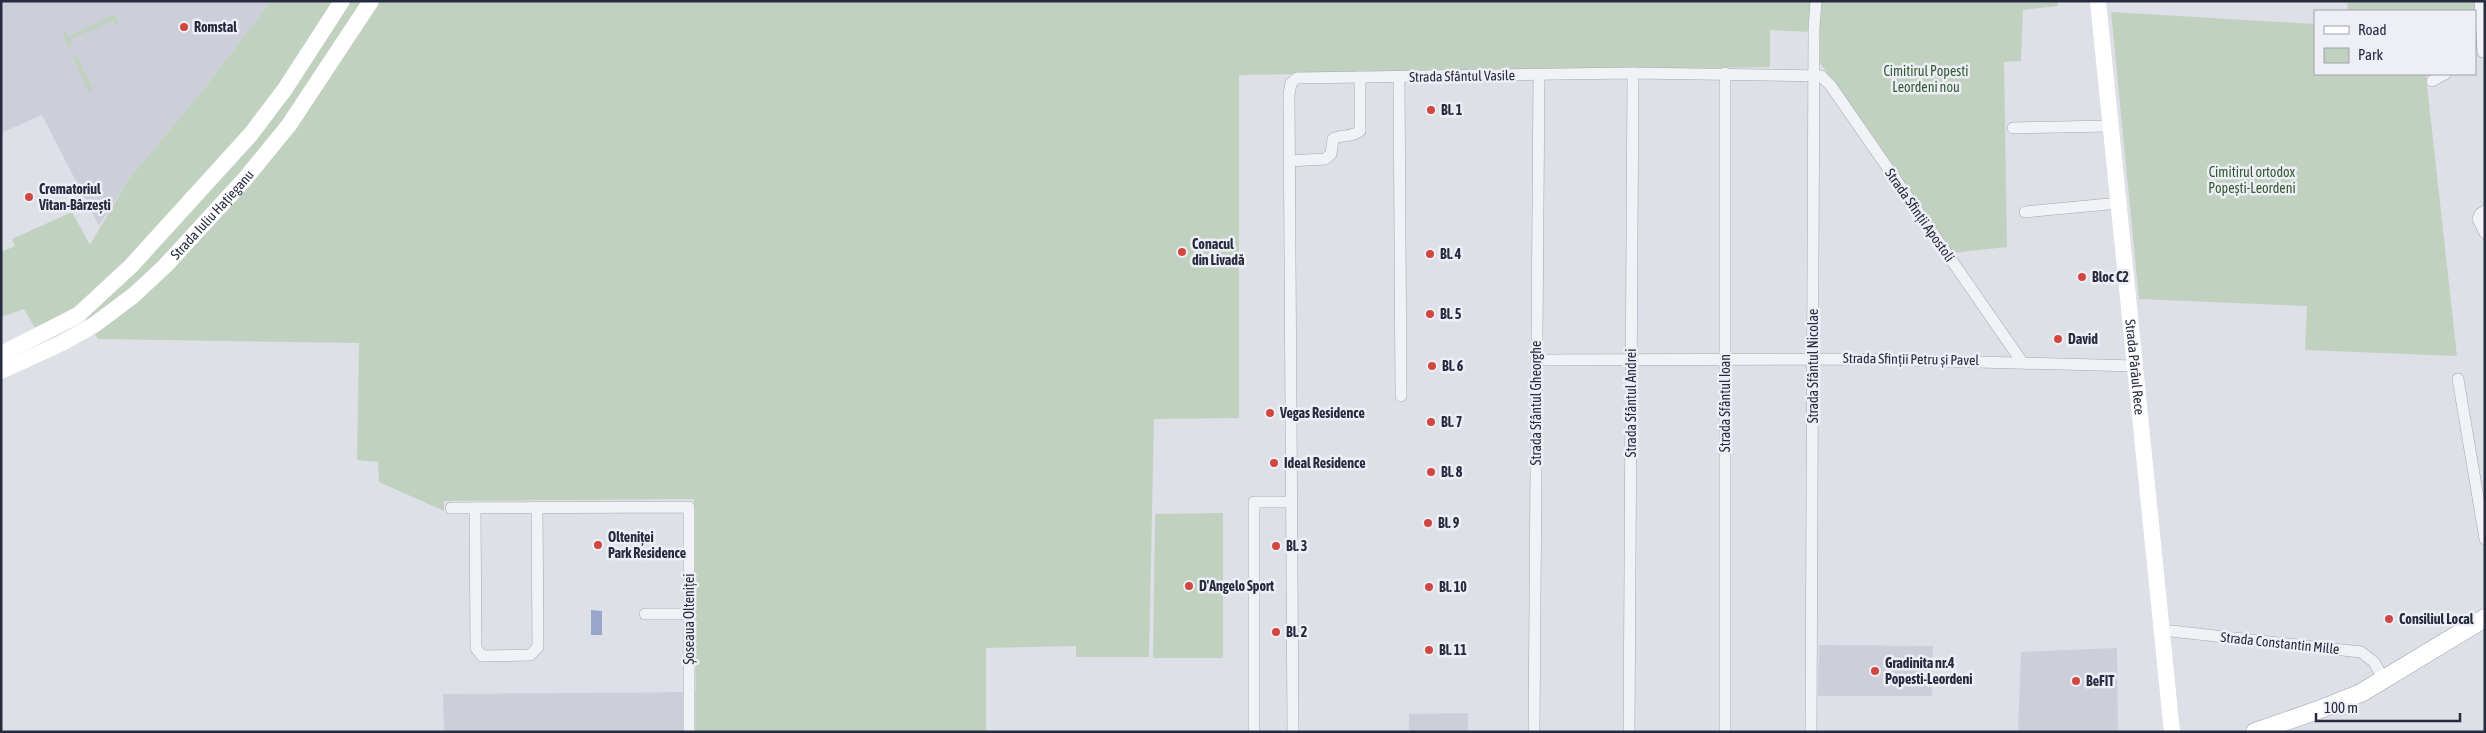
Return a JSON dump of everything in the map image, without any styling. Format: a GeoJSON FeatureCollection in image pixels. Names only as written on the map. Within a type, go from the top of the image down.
{"type":"FeatureCollection","features":[{"type":"Feature","properties":{"kind":"main road","name":"Strada Iuliu Hațieganu"},"geometry":{"type":"LineString","coordinates":[[1,354],[78,315],[95,302],[154,242],[229,160],[264,118],[342,1]]}},
{"type":"Feature","properties":{"kind":"main road","name":"Strada Iuliu Hațieganu"},"geometry":{"type":"LineString","coordinates":[[1,371],[62,343],[94,325],[134,295],[172,260],[249,174],[289,125],[371,1]]}},
{"type":"Feature","properties":{"kind":"main road","name":"Strada Pârâul Rece"},"geometry":{"type":"LineString","coordinates":[[2098,1],[2172,732]]}},
{"type":"Feature","properties":{"kind":"main road"},"geometry":{"type":"LineString","coordinates":[[154,242],[172,260]]}},
{"type":"Feature","properties":{"kind":"main road"},"geometry":{"type":"LineString","coordinates":[[2255,732],[2332,705],[2384,680],[2485,618]]}},
{"type":"Feature","properties":{"kind":"street","name":"Strada Sfântul Nicolae"},"geometry":{"type":"LineString","coordinates":[[1811,732],[1816,1]]}},
{"type":"Feature","properties":{"kind":"street"},"geometry":{"type":"LineString","coordinates":[[2480,1],[2481,53]]}},
{"type":"Feature","properties":{"kind":"street","name":"Strada Sfântul Vasile"},"geometry":{"type":"LineString","coordinates":[[1401,396],[1399,77],[1725,73],[1814,75]]}},
{"type":"Feature","properties":{"kind":"street","name":"Strada Sfântul Ioan"},"geometry":{"type":"LineString","coordinates":[[1724,732],[1725,73]]}},
{"type":"Feature","properties":{"kind":"street","name":"Strada Sfântul Andrei"},"geometry":{"type":"LineString","coordinates":[[1629,732],[1633,74]]}},
{"type":"Feature","properties":{"kind":"street","name":"Strada Sfântul Gheorghe"},"geometry":{"type":"LineString","coordinates":[[1534,732],[1540,75]]}},
{"type":"Feature","properties":{"kind":"street","name":"Strada Sfinții Apostoli"},"geometry":{"type":"LineString","coordinates":[[1814,75],[1828,82],[2022,362]]}},
{"type":"Feature","properties":{"kind":"street"},"geometry":{"type":"LineString","coordinates":[[2432,81],[2443,75]]}},
{"type":"Feature","properties":{"kind":"street"},"geometry":{"type":"LineString","coordinates":[[1293,732],[1289,95],[1291,83],[1302,77],[1399,77]]}},
{"type":"Feature","properties":{"kind":"street"},"geometry":{"type":"LineString","coordinates":[[1289,161],[1325,159],[1331,154],[1332,139],[1352,136],[1360,131],[1360,77]]}},
{"type":"Feature","properties":{"kind":"street"},"geometry":{"type":"LineString","coordinates":[[2013,128],[2111,126]]}},
{"type":"Feature","properties":{"kind":"street"},"geometry":{"type":"LineString","coordinates":[[2025,212],[2119,203]]}},
{"type":"Feature","properties":{"kind":"street"},"geometry":{"type":"LineString","coordinates":[[2482,214],[2485,233]]}},
{"type":"Feature","properties":{"kind":"street","name":"Strada Sfinții Petru și Pavel"},"geometry":{"type":"LineString","coordinates":[[1536,360],[1813,358],[2135,366]]}},
{"type":"Feature","properties":{"kind":"street"},"geometry":{"type":"LineString","coordinates":[[2458,379],[2485,540]]}},
{"type":"Feature","properties":{"kind":"street"},"geometry":{"type":"LineString","coordinates":[[1254,732],[1254,502],[1292,502]]}},
{"type":"Feature","properties":{"kind":"street","name":"Șoseaua Olteniței"},"geometry":{"type":"LineString","coordinates":[[537,508],[689,506],[689,732]]}},
{"type":"Feature","properties":{"kind":"street"},"geometry":{"type":"LineString","coordinates":[[452,508],[475,508],[537,508],[538,647],[530,655],[482,656],[476,648],[475,508]]}},
{"type":"Feature","properties":{"kind":"street"},"geometry":{"type":"LineString","coordinates":[[645,614],[689,614]]}},
{"type":"Feature","properties":{"kind":"street","name":"Strada Constantin Mille"},"geometry":{"type":"LineString","coordinates":[[2162,630],[2361,652],[2374,662],[2384,680]]}},
{"type":"Feature","properties":{"kind":"shaded area","name":"Romstal"},"geometry":{"type":"Polygon","coordinates":[[[1,1],[271,1],[206,86],[128,180],[99,226],[42,115],[1,133],[1,1]]]}},
{"type":"Feature","properties":{"kind":"shaded area","name":"Gradinita nr.4 Popesti-Leordeni"},"geometry":{"type":"Polygon","coordinates":[[[1819,645],[1933,646],[1932,696],[1818,696],[1819,645]]]}},
{"type":"Feature","properties":{"kind":"shaded area"},"geometry":{"type":"Polygon","coordinates":[[[2117,648],[2118,732],[2018,732],[2021,652],[2117,648]]]}},
{"type":"Feature","properties":{"kind":"shaded area"},"geometry":{"type":"Polygon","coordinates":[[[696,692],[696,732],[444,732],[443,694],[696,692]]]}},
{"type":"Feature","properties":{"kind":"shaded area"},"geometry":{"type":"Polygon","coordinates":[[[1468,713],[1468,732],[1409,732],[1409,714],[1468,713]]]}},
{"type":"Feature","properties":{"kind":"green space"},"geometry":{"type":"Polygon","coordinates":[[[271,1],[1813,1],[1811,32],[1770,30],[1770,67],[1239,75],[1239,418],[1154,419],[1149,657],[1076,657],[1076,646],[986,648],[986,732],[696,732],[694,499],[444,501],[444,511],[379,482],[378,462],[357,460],[359,343],[98,339],[78,307],[35,328],[24,309],[1,317],[1,252],[15,246],[12,239],[72,212],[90,245],[128,180],[206,86],[271,1]]]}},
{"type":"Feature","properties":{"kind":"green space","name":"Cimitirul Popesti Leordeni nou"},"geometry":{"type":"Polygon","coordinates":[[[1822,1],[2057,1],[2058,6],[2023,10],[2021,61],[2004,62],[2007,247],[1952,253],[1820,63],[1819,32],[1822,1]]]}},
{"type":"Feature","properties":{"kind":"green space"},"geometry":{"type":"Polygon","coordinates":[[[2348,1],[2475,1],[2476,10],[2347,10],[2348,1]]]}},
{"type":"Feature","properties":{"kind":"green space","name":"Cimitirul ortodox Popești-Leordeni"},"geometry":{"type":"Polygon","coordinates":[[[2111,12],[2314,24],[2314,75],[2428,75],[2426,76],[2457,356],[2305,350],[2307,306],[2139,299],[2111,12]]]}},
{"type":"Feature","properties":{"kind":"green space"},"geometry":{"type":"Polygon","coordinates":[[[2476,13],[2479,49],[2476,50],[2476,13]]]}},
{"type":"Feature","properties":{"kind":"green space"},"geometry":{"type":"Polygon","coordinates":[[[115,14],[119,24],[115,25],[113,21],[71,39],[73,45],[69,47],[62,32],[66,31],[69,36],[115,14]]]}},
{"type":"Feature","properties":{"kind":"green space"},"geometry":{"type":"Polygon","coordinates":[[[77,55],[93,90],[89,93],[73,58],[77,55]]]}},
{"type":"Feature","properties":{"kind":"green space","name":"D'Angelo Sport"},"geometry":{"type":"Polygon","coordinates":[[[1223,513],[1223,658],[1153,658],[1155,514],[1223,513]]]}},
{"type":"Feature","properties":{"kind":"water"},"geometry":{"type":"Polygon","coordinates":[[[591,610],[602,611],[602,635],[591,635],[591,610]]]}},
{"type":"Feature","properties":{"kind":"place","name":"Romstal"},"geometry":{"type":"Point","coordinates":[184,27]}},
{"type":"Feature","properties":{"kind":"place","name":"Bl. 1"},"geometry":{"type":"Point","coordinates":[1431,110]}},
{"type":"Feature","properties":{"kind":"place","name":"Crematoriul Vitan-Bârzești"},"geometry":{"type":"Point","coordinates":[29,197]}},
{"type":"Feature","properties":{"kind":"place","name":"Conacul din Livadă"},"geometry":{"type":"Point","coordinates":[1182,252]}},
{"type":"Feature","properties":{"kind":"place","name":"Bl. 4"},"geometry":{"type":"Point","coordinates":[1430,254]}},
{"type":"Feature","properties":{"kind":"place","name":"Bloc C2"},"geometry":{"type":"Point","coordinates":[2082,277]}},
{"type":"Feature","properties":{"kind":"place","name":"Bl. 5"},"geometry":{"type":"Point","coordinates":[1430,314]}},
{"type":"Feature","properties":{"kind":"place","name":"David"},"geometry":{"type":"Point","coordinates":[2058,339]}},
{"type":"Feature","properties":{"kind":"place","name":"Bl. 6"},"geometry":{"type":"Point","coordinates":[1432,366]}},
{"type":"Feature","properties":{"kind":"place","name":"Vegas Residence"},"geometry":{"type":"Point","coordinates":[1270,413]}},
{"type":"Feature","properties":{"kind":"place","name":"Bl. 7"},"geometry":{"type":"Point","coordinates":[1431,422]}},
{"type":"Feature","properties":{"kind":"place","name":"Ideal Residence"},"geometry":{"type":"Point","coordinates":[1274,463]}},
{"type":"Feature","properties":{"kind":"place","name":"Bl. 8"},"geometry":{"type":"Point","coordinates":[1431,472]}},
{"type":"Feature","properties":{"kind":"place","name":"Bl. 9"},"geometry":{"type":"Point","coordinates":[1428,523]}},
{"type":"Feature","properties":{"kind":"place","name":"Olteniței Park Residence"},"geometry":{"type":"Point","coordinates":[598,545]}},
{"type":"Feature","properties":{"kind":"place","name":"Bl. 3"},"geometry":{"type":"Point","coordinates":[1276,546]}},
{"type":"Feature","properties":{"kind":"place","name":"D'Angelo Sport"},"geometry":{"type":"Point","coordinates":[1189,586]}},
{"type":"Feature","properties":{"kind":"place","name":"Bl. 10"},"geometry":{"type":"Point","coordinates":[1429,587]}},
{"type":"Feature","properties":{"kind":"place","name":"Consiliul Local"},"geometry":{"type":"Point","coordinates":[2389,619]}},
{"type":"Feature","properties":{"kind":"place","name":"Bl. 2"},"geometry":{"type":"Point","coordinates":[1276,632]}},
{"type":"Feature","properties":{"kind":"place","name":"Bl. 11"},"geometry":{"type":"Point","coordinates":[1429,650]}},
{"type":"Feature","properties":{"kind":"place","name":"Gradinita nr.4 Popesti-Leordeni"},"geometry":{"type":"Point","coordinates":[1875,671]}},
{"type":"Feature","properties":{"kind":"place","name":"BeFIT"},"geometry":{"type":"Point","coordinates":[2076,681]}}]}
